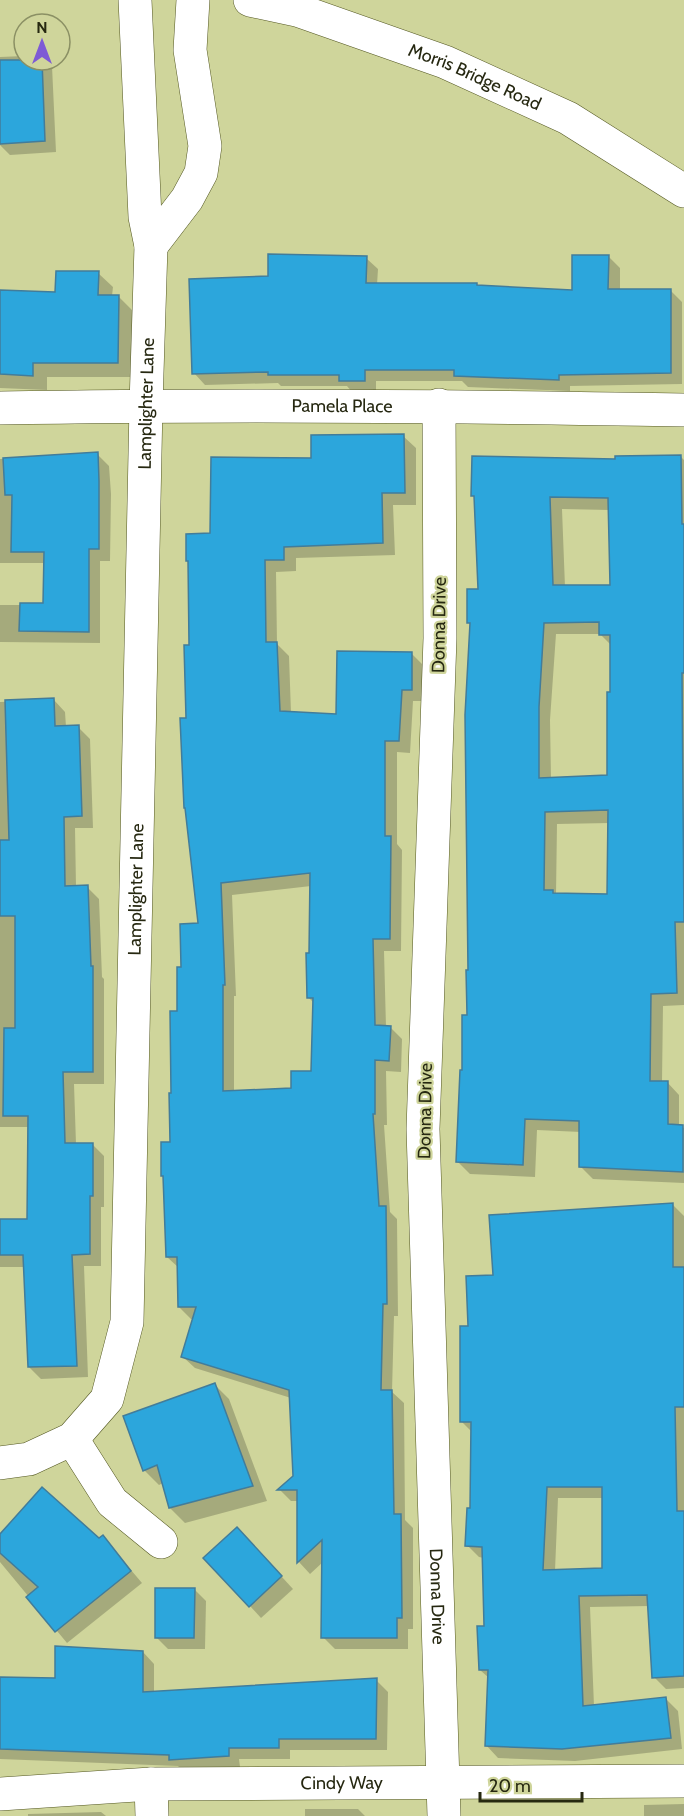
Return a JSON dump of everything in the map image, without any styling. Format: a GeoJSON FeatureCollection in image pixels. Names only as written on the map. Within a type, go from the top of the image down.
{"type":"FeatureCollection","features":[{"type":"Feature","properties":{"kind":"street","name":"Lamplighter Lane"},"geometry":{"type":"LineString","coordinates":[[0,1463],[29,1459],[72,1439],[107,1399],[128,1322],[151,246],[145,217],[135,0]]}},
{"type":"Feature","properties":{"kind":"street"},"geometry":{"type":"LineString","coordinates":[[151,246],[187,199],[201,173],[205,147],[190,50],[193,0]]}},
{"type":"Feature","properties":{"kind":"street","name":"Morris Bridge Road"},"geometry":{"type":"LineString","coordinates":[[250,0],[297,10],[446,62],[568,118],[684,191]]}},
{"type":"Feature","properties":{"kind":"street","name":"Pamela Place"},"geometry":{"type":"LineString","coordinates":[[0,408],[146,405],[439,405],[684,410]]}},
{"type":"Feature","properties":{"kind":"street","name":"Donna Drive"},"geometry":{"type":"LineString","coordinates":[[439,405],[440,638],[423,1129],[444,1816]]}},
{"type":"Feature","properties":{"kind":"street"},"geometry":{"type":"LineString","coordinates":[[72,1439],[112,1502],[161,1542]]}},
{"type":"Feature","properties":{"kind":"street","name":"Cindy Way"},"geometry":{"type":"LineString","coordinates":[[0,1794],[152,1800],[444,1783],[684,1781]]}},
{"type":"Feature","properties":{"kind":"building"},"geometry":{"type":"Polygon","coordinates":[[[0,60],[12,60],[12,72],[42,72],[45,141],[0,144],[0,60]]]}},
{"type":"Feature","properties":{"kind":"building"},"geometry":{"type":"Polygon","coordinates":[[[268,254],[367,256],[366,283],[477,283],[477,285],[572,290],[572,255],[609,255],[608,289],[671,289],[671,373],[559,375],[559,380],[454,376],[454,370],[365,370],[365,381],[339,381],[339,375],[268,375],[268,372],[192,374],[189,279],[268,276],[268,254]]]}},
{"type":"Feature","properties":{"kind":"building"},"geometry":{"type":"Polygon","coordinates":[[[56,271],[99,271],[98,295],[119,295],[118,363],[33,363],[33,376],[0,374],[0,290],[55,292],[56,271]]]}},
{"type":"Feature","properties":{"kind":"building"},"geometry":{"type":"Polygon","coordinates":[[[404,434],[405,493],[382,493],[383,543],[284,547],[284,560],[265,560],[266,642],[277,642],[280,711],[336,714],[337,651],[412,652],[412,690],[402,690],[399,741],[385,741],[385,836],[391,836],[390,939],[373,939],[375,1025],[391,1026],[389,1061],[375,1060],[375,1114],[373,1114],[379,1206],[386,1206],[387,1304],[383,1304],[381,1390],[392,1390],[394,1514],[401,1514],[402,1618],[397,1618],[397,1638],[321,1638],[322,1540],[297,1563],[297,1490],[277,1490],[293,1476],[289,1390],[181,1357],[196,1307],[178,1307],[177,1257],[166,1257],[161,1142],[170,1142],[170,1011],[177,1011],[177,967],[181,967],[180,924],[198,923],[184,808],[180,718],[186,718],[184,645],[189,645],[186,534],[210,533],[211,457],[311,458],[311,435],[404,434]],[[310,873],[221,883],[225,985],[223,985],[223,1091],[291,1088],[291,1071],[311,1071],[313,998],[307,998],[306,953],[309,953],[310,873]]]}},
{"type":"Feature","properties":{"kind":"building"},"geometry":{"type":"Polygon","coordinates":[[[98,452],[99,549],[89,549],[89,632],[19,631],[20,603],[43,603],[44,552],[11,552],[12,495],[5,495],[3,458],[98,452]]]}},
{"type":"Feature","properties":{"kind":"building"},"geometry":{"type":"Polygon","coordinates":[[[681,455],[682,524],[684,524],[684,673],[682,673],[684,922],[675,922],[677,993],[651,994],[650,1081],[668,1081],[668,1124],[683,1125],[683,1172],[579,1167],[579,1121],[525,1119],[523,1165],[456,1162],[460,1070],[462,1070],[462,1015],[467,1015],[466,970],[468,970],[465,715],[470,623],[467,623],[467,589],[478,589],[474,496],[471,496],[472,456],[615,459],[615,456],[681,455]],[[550,497],[553,585],[610,585],[608,498],[550,497]],[[599,622],[544,623],[539,707],[539,778],[607,775],[610,635],[599,635],[599,622]],[[608,810],[545,812],[544,890],[553,890],[553,893],[607,894],[608,810]]]}},
{"type":"Feature","properties":{"kind":"building"},"geometry":{"type":"Polygon","coordinates":[[[54,698],[55,726],[79,725],[82,816],[64,817],[65,886],[88,885],[91,966],[93,966],[93,1072],[63,1072],[65,1143],[93,1143],[93,1196],[90,1196],[90,1254],[72,1255],[77,1366],[28,1367],[23,1255],[0,1255],[0,1219],[27,1219],[28,1116],[3,1116],[4,1028],[15,1028],[15,916],[0,916],[0,840],[9,840],[5,700],[54,698]]]}},
{"type":"Feature","properties":{"kind":"building"},"geometry":{"type":"Polygon","coordinates":[[[673,1203],[673,1267],[684,1267],[684,1407],[675,1407],[677,1511],[684,1511],[684,1676],[652,1678],[647,1595],[579,1596],[583,1706],[666,1697],[671,1738],[562,1749],[485,1746],[488,1670],[479,1670],[477,1626],[484,1626],[482,1547],[465,1546],[467,1508],[470,1508],[471,1422],[460,1422],[460,1326],[468,1326],[466,1276],[493,1275],[489,1215],[673,1203]],[[547,1487],[543,1570],[602,1568],[602,1487],[547,1487]]]}},
{"type":"Feature","properties":{"kind":"building"},"geometry":{"type":"Polygon","coordinates":[[[215,1383],[253,1486],[169,1508],[157,1465],[143,1471],[123,1416],[215,1383]]]}},
{"type":"Feature","properties":{"kind":"building"},"geometry":{"type":"Polygon","coordinates":[[[42,1487],[99,1538],[103,1535],[131,1571],[55,1632],[26,1597],[38,1587],[0,1553],[0,1534],[42,1487]]]}},
{"type":"Feature","properties":{"kind":"building"},"geometry":{"type":"Polygon","coordinates":[[[237,1527],[282,1576],[249,1607],[203,1558],[237,1527]]]}},
{"type":"Feature","properties":{"kind":"building"},"geometry":{"type":"Polygon","coordinates":[[[155,1588],[195,1588],[194,1638],[155,1638],[155,1588]]]}},
{"type":"Feature","properties":{"kind":"building"},"geometry":{"type":"Polygon","coordinates":[[[55,1646],[143,1651],[143,1692],[377,1678],[376,1739],[279,1739],[279,1748],[229,1748],[229,1756],[169,1760],[169,1755],[0,1749],[0,1677],[55,1678],[55,1646]]]}}]}
